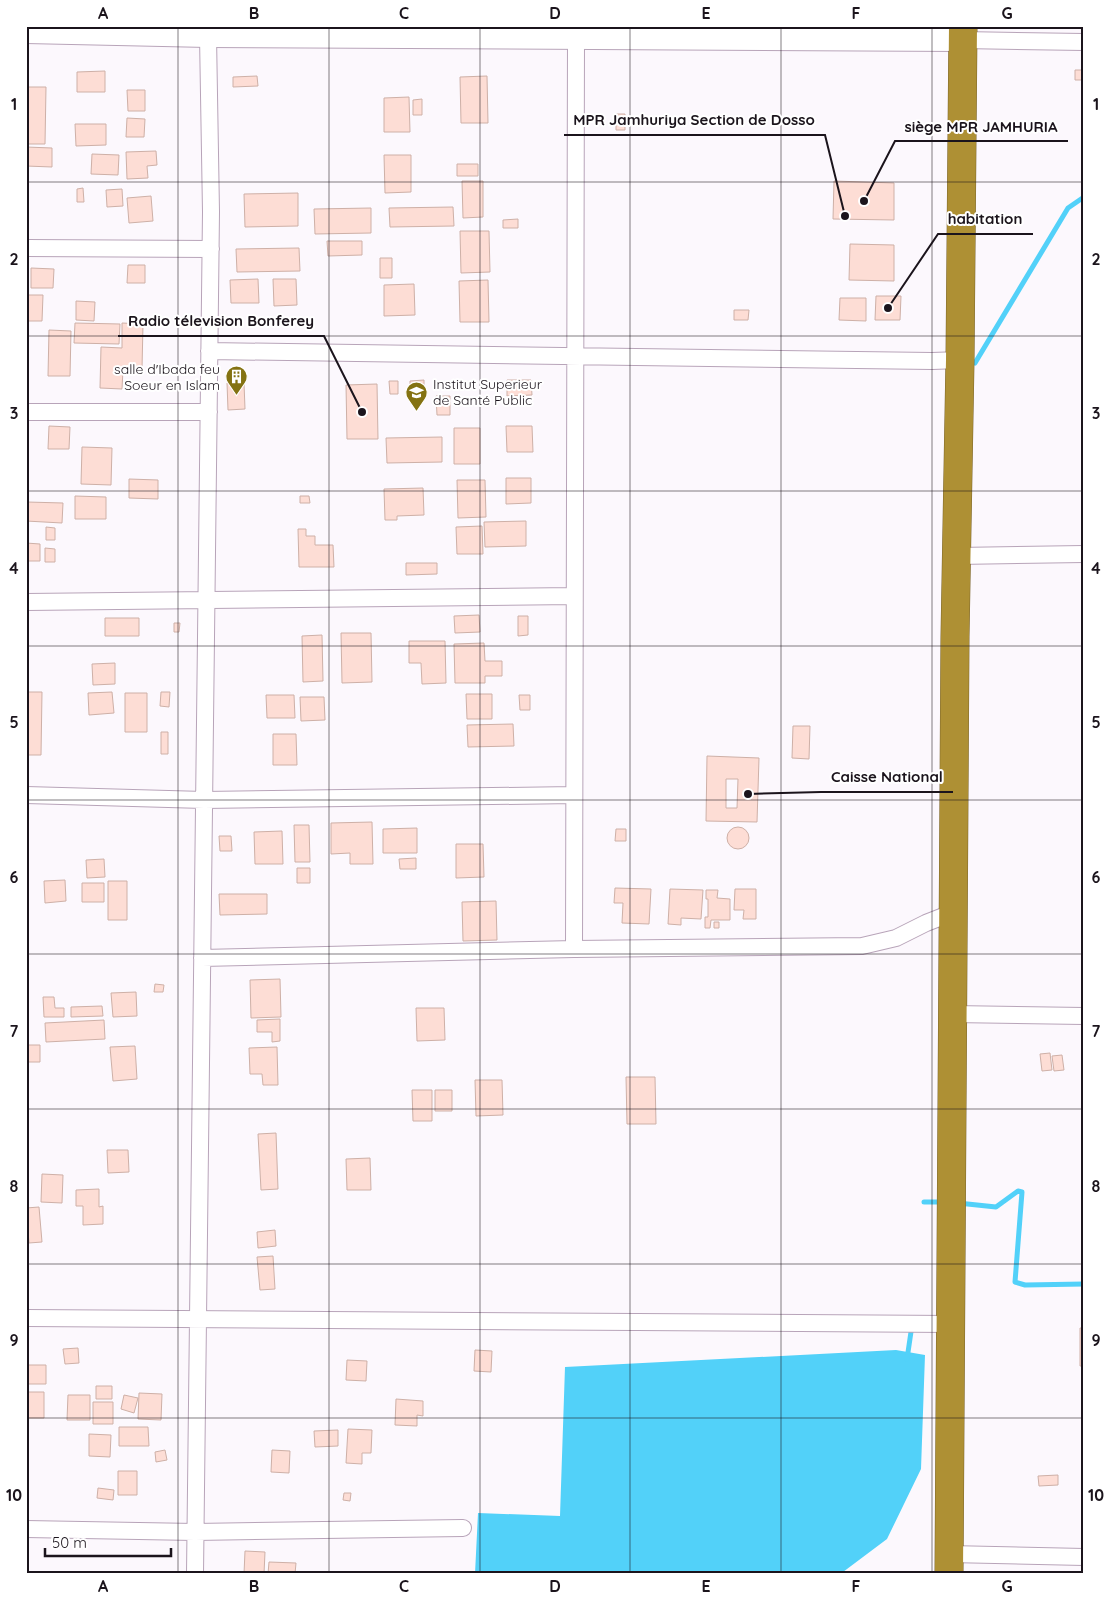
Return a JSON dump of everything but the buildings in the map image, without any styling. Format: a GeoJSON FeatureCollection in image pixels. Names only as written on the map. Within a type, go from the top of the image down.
{"type":"FeatureCollection","features":[{"type":"Feature","properties":{"kind":"highway"},"geometry":{"type":"LineString","coordinates":[[949,1564],[952,1014],[962,33]]}},
{"type":"Feature","properties":{"kind":"main road"},"geometry":{"type":"LineString","coordinates":[[26,32],[208,36],[576,38],[762,32],[962,33]]}},
{"type":"Feature","properties":{"kind":"street"},"geometry":{"type":"LineString","coordinates":[[962,33],[1084,42]]}},
{"type":"Feature","properties":{"kind":"street"},"geometry":{"type":"LineString","coordinates":[[195,1574],[211,249],[208,36]]}},
{"type":"Feature","properties":{"kind":"street"},"geometry":{"type":"LineString","coordinates":[[574,949],[576,38]]}},
{"type":"Feature","properties":{"kind":"street"},"geometry":{"type":"LineString","coordinates":[[26,248],[211,249]]}},
{"type":"Feature","properties":{"kind":"street"},"geometry":{"type":"LineString","coordinates":[[209,351],[960,360]]}},
{"type":"Feature","properties":{"kind":"street"},"geometry":{"type":"LineString","coordinates":[[26,412],[208,412]]}},
{"type":"Feature","properties":{"kind":"street"},"geometry":{"type":"LineString","coordinates":[[957,556],[1084,554]]}},
{"type":"Feature","properties":{"kind":"street"},"geometry":{"type":"LineString","coordinates":[[26,602],[574,596]]}},
{"type":"Feature","properties":{"kind":"street"},"geometry":{"type":"LineString","coordinates":[[26,795],[204,800],[574,795]]}},
{"type":"Feature","properties":{"kind":"street"},"geometry":{"type":"LineString","coordinates":[[202,958],[574,949],[862,946],[896,938],[954,912]]}},
{"type":"Feature","properties":{"kind":"street"},"geometry":{"type":"LineString","coordinates":[[952,1014],[1084,1016]]}},
{"type":"Feature","properties":{"kind":"street"},"geometry":{"type":"LineString","coordinates":[[26,1318],[951,1324]]}},
{"type":"Feature","properties":{"kind":"street"},"geometry":{"type":"LineString","coordinates":[[26,1529],[196,1532],[464,1528]]}},
{"type":"Feature","properties":{"kind":"street"},"geometry":{"type":"LineString","coordinates":[[949,1564],[1084,1557]]}},
{"type":"Feature","properties":{"kind":"water"},"geometry":{"type":"Polygon","coordinates":[[[896,1350],[925,1355],[921,1469],[887,1539],[843,1572],[824,1574],[475,1574],[478,1513],[560,1516],[565,1367],[896,1350]]]}},
{"type":"Feature","properties":{"kind":"waterway"},"geometry":{"type":"LineString","coordinates":[[975,363],[1068,208],[1084,197]]}},
{"type":"Feature","properties":{"kind":"waterway"},"geometry":{"type":"LineString","coordinates":[[958,1203],[996,1207],[1018,1191],[1022,1192],[1015,1282],[1025,1285],[1084,1284]]}},
{"type":"Feature","properties":{"kind":"waterway"},"geometry":{"type":"LineString","coordinates":[[924,1202],[942,1202]]}},
{"type":"Feature","properties":{"kind":"waterway"},"geometry":{"type":"LineString","coordinates":[[907,1359],[912,1325]]}},
{"type":"Feature","properties":{"kind":"place","name":"siège MPR JAMHURIA"},"geometry":{"type":"Point","coordinates":[864,201]}},
{"type":"Feature","properties":{"kind":"place","name":"MPR Jamhuriya Section de Dosso"},"geometry":{"type":"Point","coordinates":[845,216]}},
{"type":"Feature","properties":{"kind":"place","name":"habitation"},"geometry":{"type":"Point","coordinates":[888,308]}},
{"type":"Feature","properties":{"kind":"place","name":"salle d'Ibada feu Soeur en Islam"},"geometry":{"type":"Point","coordinates":[236,396]}},
{"type":"Feature","properties":{"kind":"place","name":"Institut Superieur de Santé Public"},"geometry":{"type":"Point","coordinates":[417,411]}},
{"type":"Feature","properties":{"kind":"place","name":"Radio télevision Bonferey"},"geometry":{"type":"Point","coordinates":[362,412]}},
{"type":"Feature","properties":{"kind":"place","name":"Caisse National"},"geometry":{"type":"Point","coordinates":[748,794]}}]}
